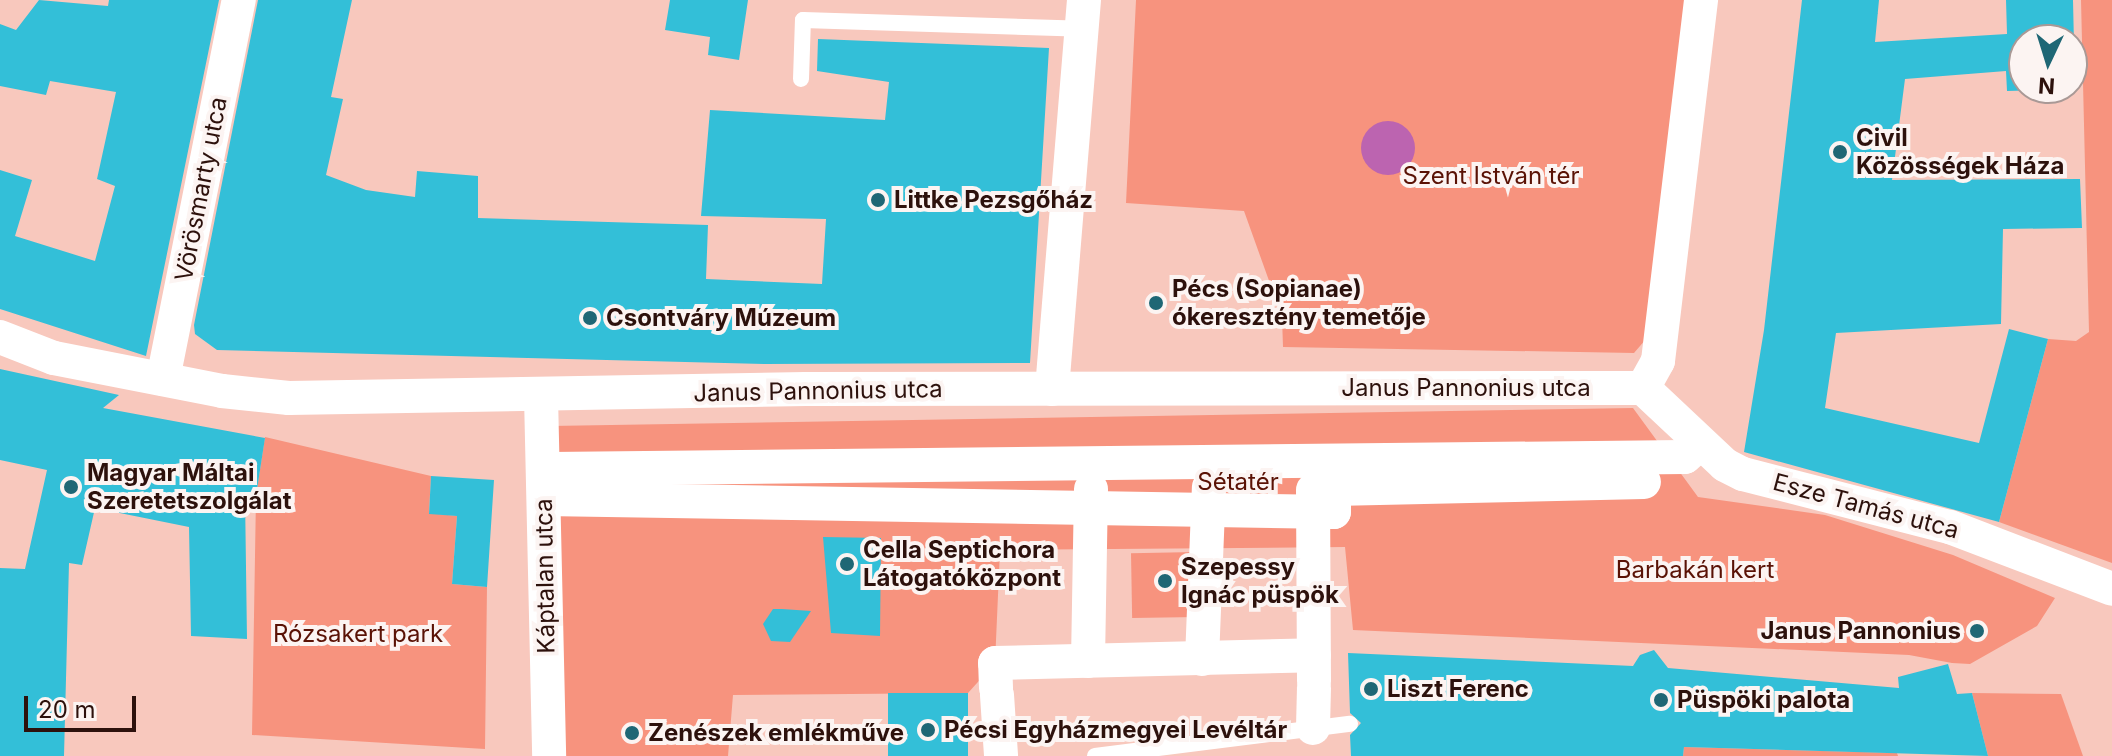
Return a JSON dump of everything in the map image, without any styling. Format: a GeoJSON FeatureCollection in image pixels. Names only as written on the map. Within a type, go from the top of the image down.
{"type":"FeatureCollection","features":[{"type":"Feature","properties":{"kind":"street","name":"Vörösmarty utca"},"geometry":{"type":"LineString","coordinates":[[163,379],[239,0]]}},
{"type":"Feature","properties":{"kind":"street"},"geometry":{"type":"LineString","coordinates":[[1643,388],[1658,361],[1701,0]]}},
{"type":"Feature","properties":{"kind":"street"},"geometry":{"type":"LineString","coordinates":[[1052,389],[1083,14]]}},
{"type":"Feature","properties":{"kind":"street","name":"Janus Pannonius utca"},"geometry":{"type":"LineString","coordinates":[[0,337],[54,358],[163,379],[289,398],[1052,389],[1643,388]]}},
{"type":"Feature","properties":{"kind":"street","name":"Esze Tamás utca"},"geometry":{"type":"LineString","coordinates":[[1643,388],[1695,460],[1950,527],[2112,589]]}},
{"type":"Feature","properties":{"kind":"street","name":"Káptalan utca"},"geometry":{"type":"LineString","coordinates":[[541,396],[547,484],[549,756]]}},
{"type":"Feature","properties":{"kind":"street"},"geometry":{"type":"LineString","coordinates":[[547,484],[1091,464],[1695,460]]}},
{"type":"Feature","properties":{"kind":"street"},"geometry":{"type":"LineString","coordinates":[[1313,462],[1313,728]]}},
{"type":"Feature","properties":{"kind":"street"},"geometry":{"type":"LineString","coordinates":[[1088,661],[1091,464]]}},
{"type":"Feature","properties":{"kind":"street"},"geometry":{"type":"LineString","coordinates":[[1202,659],[1209,464]]}},
{"type":"Feature","properties":{"kind":"street"},"geometry":{"type":"LineString","coordinates":[[547,484],[1091,509],[1334,512],[1334,489],[1644,482]]}},
{"type":"Feature","properties":{"kind":"street"},"geometry":{"type":"LineString","coordinates":[[1001,756],[995,663],[1202,659],[1314,675]]}},
{"type":"Feature","properties":{"kind":"lane"},"geometry":{"type":"LineString","coordinates":[[801,79],[803,20],[1083,14]]}},
{"type":"Feature","properties":{"kind":"lane"},"geometry":{"type":"LineString","coordinates":[[1095,756],[1204,749],[1350,724]]}},
{"type":"Feature","properties":{"kind":"green space","name":"Szent István tér"},"geometry":{"type":"Polygon","coordinates":[[[1136,0],[1687,0],[1652,332],[1634,353],[1283,347],[1282,317],[1244,211],[1126,203],[1136,0]]]}},
{"type":"Feature","properties":{"kind":"green space"},"geometry":{"type":"Polygon","coordinates":[[[2081,0],[2112,0],[2112,563],[1999,522],[2048,339],[2076,341],[2089,332],[2084,104],[2088,104],[2088,24],[2082,24],[2081,0]]]}},
{"type":"Feature","properties":{"kind":"green space"},"geometry":{"type":"Polygon","coordinates":[[[1633,408],[1698,497],[1825,515],[1953,555],[2055,598],[2037,626],[1970,664],[1909,655],[1353,630],[1345,547],[1000,550],[995,663],[968,693],[733,695],[728,756],[557,756],[550,426],[1633,408]]]}},
{"type":"Feature","properties":{"kind":"green space","name":"Rózsakert park"},"geometry":{"type":"Polygon","coordinates":[[[265,437],[431,476],[429,513],[457,516],[452,584],[487,587],[485,749],[252,735],[256,496],[265,437]]]}},
{"type":"Feature","properties":{"kind":"green space"},"geometry":{"type":"Polygon","coordinates":[[[1196,552],[1197,617],[1132,618],[1131,553],[1196,552]]]}},
{"type":"Feature","properties":{"kind":"green space"},"geometry":{"type":"Polygon","coordinates":[[[1972,693],[2061,694],[2083,756],[1988,756],[1972,693]]]}},
{"type":"Feature","properties":{"kind":"green space"},"geometry":{"type":"Polygon","coordinates":[[[1684,747],[1897,753],[1898,756],[1683,756],[1684,747]]]}},
{"type":"Feature","properties":{"kind":"shaded area"},"geometry":{"type":"Polygon","coordinates":[[[1388,121],[1399,123],[1407,129],[1413,137],[1413,159],[1407,167],[1399,173],[1388,175],[1377,173],[1369,167],[1363,159],[1361,148],[1363,137],[1369,129],[1377,123],[1388,121]]]}},
{"type":"Feature","properties":{"kind":"building"},"geometry":{"type":"Polygon","coordinates":[[[39,0],[108,6],[109,0],[219,0],[146,356],[0,309],[0,170],[32,180],[15,236],[95,261],[115,186],[97,179],[116,92],[50,81],[46,95],[0,86],[0,24],[16,30],[39,0]]]}},
{"type":"Feature","properties":{"kind":"building"},"geometry":{"type":"Polygon","coordinates":[[[258,0],[352,0],[331,97],[343,99],[326,175],[366,190],[415,197],[417,171],[478,176],[478,218],[708,225],[706,279],[822,284],[826,219],[701,216],[710,110],[885,120],[889,82],[817,71],[818,39],[1049,48],[1030,363],[764,364],[217,350],[195,334],[194,325],[258,0]]]}},
{"type":"Feature","properties":{"kind":"building"},"geometry":{"type":"Polygon","coordinates":[[[670,0],[748,0],[739,60],[708,55],[710,37],[665,30],[670,0]]]}},
{"type":"Feature","properties":{"kind":"building"},"geometry":{"type":"Polygon","coordinates":[[[1802,0],[1879,0],[1875,42],[2007,34],[2006,0],[2073,0],[2074,24],[2008,24],[2008,91],[2006,71],[1905,79],[1892,180],[2080,179],[2082,228],[2003,229],[2001,324],[1836,333],[1825,408],[1979,443],[2009,329],[2048,339],[1999,522],[1744,452],[1764,330],[1802,0]]]}},
{"type":"Feature","properties":{"kind":"building"},"geometry":{"type":"Polygon","coordinates":[[[0,369],[119,395],[103,408],[265,438],[256,496],[245,495],[247,639],[191,636],[189,527],[95,508],[82,565],[69,563],[64,756],[0,756],[0,568],[25,569],[47,470],[0,460],[0,369]]]}},
{"type":"Feature","properties":{"kind":"building"},"geometry":{"type":"Polygon","coordinates":[[[431,476],[494,480],[487,587],[452,584],[457,516],[429,514],[431,476]]]}},
{"type":"Feature","properties":{"kind":"building"},"geometry":{"type":"Polygon","coordinates":[[[823,537],[881,538],[880,636],[831,633],[823,537]]]}},
{"type":"Feature","properties":{"kind":"building"},"geometry":{"type":"Polygon","coordinates":[[[773,609],[811,611],[790,642],[771,641],[763,624],[773,609]]]}},
{"type":"Feature","properties":{"kind":"building","name":"Püspöki palota"},"geometry":{"type":"Polygon","coordinates":[[[1654,650],[1668,668],[1899,688],[1898,677],[1948,664],[1957,694],[1972,693],[1988,756],[1684,747],[1683,756],[1351,756],[1350,735],[1361,723],[1350,713],[1348,653],[1633,666],[1640,655],[1654,650]]]}},
{"type":"Feature","properties":{"kind":"building","name":"Pécsi Egyházmegyei Levéltár"},"geometry":{"type":"Polygon","coordinates":[[[888,693],[968,693],[968,756],[888,756],[888,693]]]}},
{"type":"Feature","properties":{"kind":"place","name":"Civil Közösségek Háza"},"geometry":{"type":"Point","coordinates":[1840,152]}},
{"type":"Feature","properties":{"kind":"place","name":"Littke Pezsgőház"},"geometry":{"type":"Point","coordinates":[878,200]}},
{"type":"Feature","properties":{"kind":"place","name":"Pécs (Sopianae) ókeresztény temetője"},"geometry":{"type":"Point","coordinates":[1156,303]}},
{"type":"Feature","properties":{"kind":"place","name":"Csontváry Múzeum"},"geometry":{"type":"Point","coordinates":[590,318]}},
{"type":"Feature","properties":{"kind":"place","name":"Magyar Máltai Szeretetszolgálat"},"geometry":{"type":"Point","coordinates":[71,487]}},
{"type":"Feature","properties":{"kind":"place","name":"Cella Septichora Látogatóközpont"},"geometry":{"type":"Point","coordinates":[847,564]}},
{"type":"Feature","properties":{"kind":"place","name":"Szepessy Ignác püspök"},"geometry":{"type":"Point","coordinates":[1165,581]}},
{"type":"Feature","properties":{"kind":"place","name":"Janus Pannonius"},"geometry":{"type":"Point","coordinates":[1977,631]}},
{"type":"Feature","properties":{"kind":"place","name":"Liszt Ferenc"},"geometry":{"type":"Point","coordinates":[1371,689]}},
{"type":"Feature","properties":{"kind":"place","name":"Püspöki palota"},"geometry":{"type":"Point","coordinates":[1661,700]}},
{"type":"Feature","properties":{"kind":"place","name":"Pécsi Egyházmegyei Levéltár"},"geometry":{"type":"Point","coordinates":[928,730]}},
{"type":"Feature","properties":{"kind":"place","name":"Zenészek emlékműve"},"geometry":{"type":"Point","coordinates":[632,733]}},
{"type":"Feature","properties":{"kind":"park label","name":"Sétatér"},"geometry":{"type":"Point","coordinates":[1238,482]}},
{"type":"Feature","properties":{"kind":"park label","name":"Barbakán kert"},"geometry":{"type":"Point","coordinates":[1695,570]}}]}
